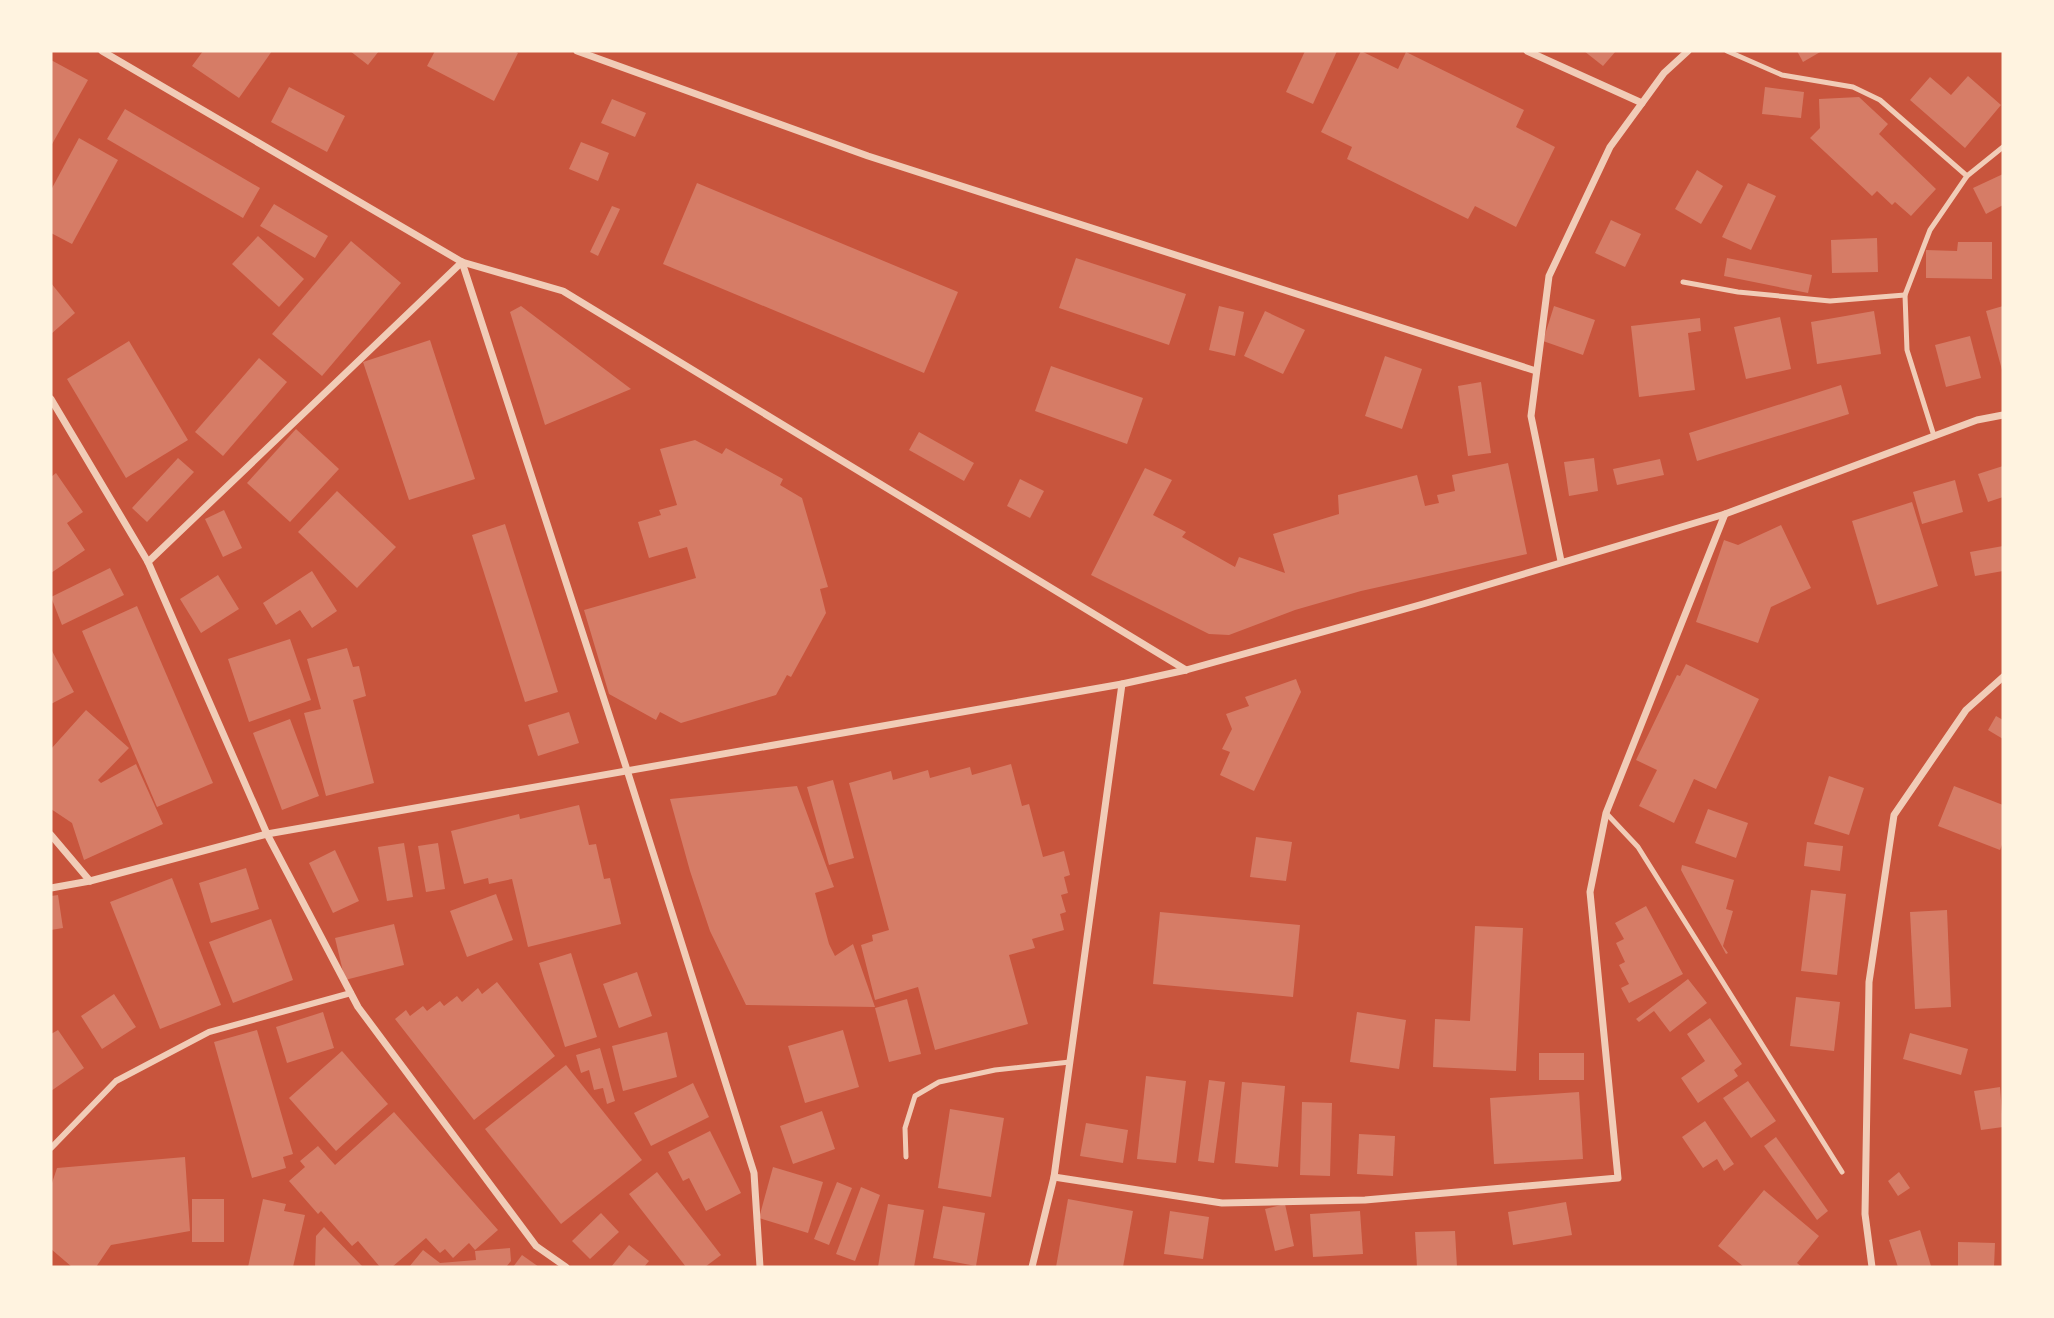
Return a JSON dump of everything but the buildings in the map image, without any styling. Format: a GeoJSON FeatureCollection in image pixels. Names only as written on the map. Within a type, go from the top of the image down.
{"type":"FeatureCollection","features":[{"type":"Feature","properties":{"kind":"street"},"geometry":{"type":"LineString","coordinates":[[102,51],[115,54],[462,262],[562,291],[1186,670]]}},
{"type":"Feature","properties":{"kind":"street"},"geometry":{"type":"LineString","coordinates":[[577,51],[868,156],[1536,371]]}},
{"type":"Feature","properties":{"kind":"street"},"geometry":{"type":"LineString","coordinates":[[1527,51],[1642,103]]}},
{"type":"Feature","properties":{"kind":"street"},"geometry":{"type":"LineString","coordinates":[[1561,561],[1531,416],[1549,276],[1610,147],[1664,73],[1688,51]]}},
{"type":"Feature","properties":{"kind":"street"},"geometry":{"type":"LineString","coordinates":[[148,562],[462,262]]}},
{"type":"Feature","properties":{"kind":"street"},"geometry":{"type":"LineString","coordinates":[[462,262],[754,1173],[760,1267]]}},
{"type":"Feature","properties":{"kind":"street"},"geometry":{"type":"LineString","coordinates":[[51,399],[148,562],[267,834],[358,1007],[537,1246],[566,1267]]}},
{"type":"Feature","properties":{"kind":"street"},"geometry":{"type":"LineString","coordinates":[[51,888],[90,881],[267,834],[1122,684],[1186,670],[1423,604],[1725,514],[1977,420],[2003,415]]}},
{"type":"Feature","properties":{"kind":"street"},"geometry":{"type":"LineString","coordinates":[[1054,1178],[1222,1203],[1365,1200],[1618,1178],[1590,892],[1606,813],[1725,514]]}},
{"type":"Feature","properties":{"kind":"street"},"geometry":{"type":"LineString","coordinates":[[1872,1267],[1865,1214],[1869,982],[1894,815],[1966,710],[2003,677]]}},
{"type":"Feature","properties":{"kind":"street"},"geometry":{"type":"LineString","coordinates":[[1032,1267],[1054,1178],[1122,684]]}},
{"type":"Feature","properties":{"kind":"street"},"geometry":{"type":"LineString","coordinates":[[51,835],[90,881]]}},
{"type":"Feature","properties":{"kind":"street"},"geometry":{"type":"LineString","coordinates":[[51,1148],[116,1081],[197,1038],[209,1032],[351,993]]}},
{"type":"Feature","properties":{"kind":"lane"},"geometry":{"type":"LineString","coordinates":[[1727,51],[1782,75],[1853,87],[1880,100],[1967,176]]}},
{"type":"Feature","properties":{"kind":"lane"},"geometry":{"type":"LineString","coordinates":[[1934,436],[1907,350],[1905,295],[1930,230],[1967,176],[2003,147]]}},
{"type":"Feature","properties":{"kind":"lane"},"geometry":{"type":"LineString","coordinates":[[1684,282],[1738,292],[1830,301],[1905,295]]}},
{"type":"Feature","properties":{"kind":"lane"},"geometry":{"type":"LineString","coordinates":[[1606,813],[1638,847],[1842,1172]]}},
{"type":"Feature","properties":{"kind":"lane"},"geometry":{"type":"LineString","coordinates":[[906,1157],[905,1128],[915,1096],[939,1082],[984,1073],[1070,1062]]}}]}
